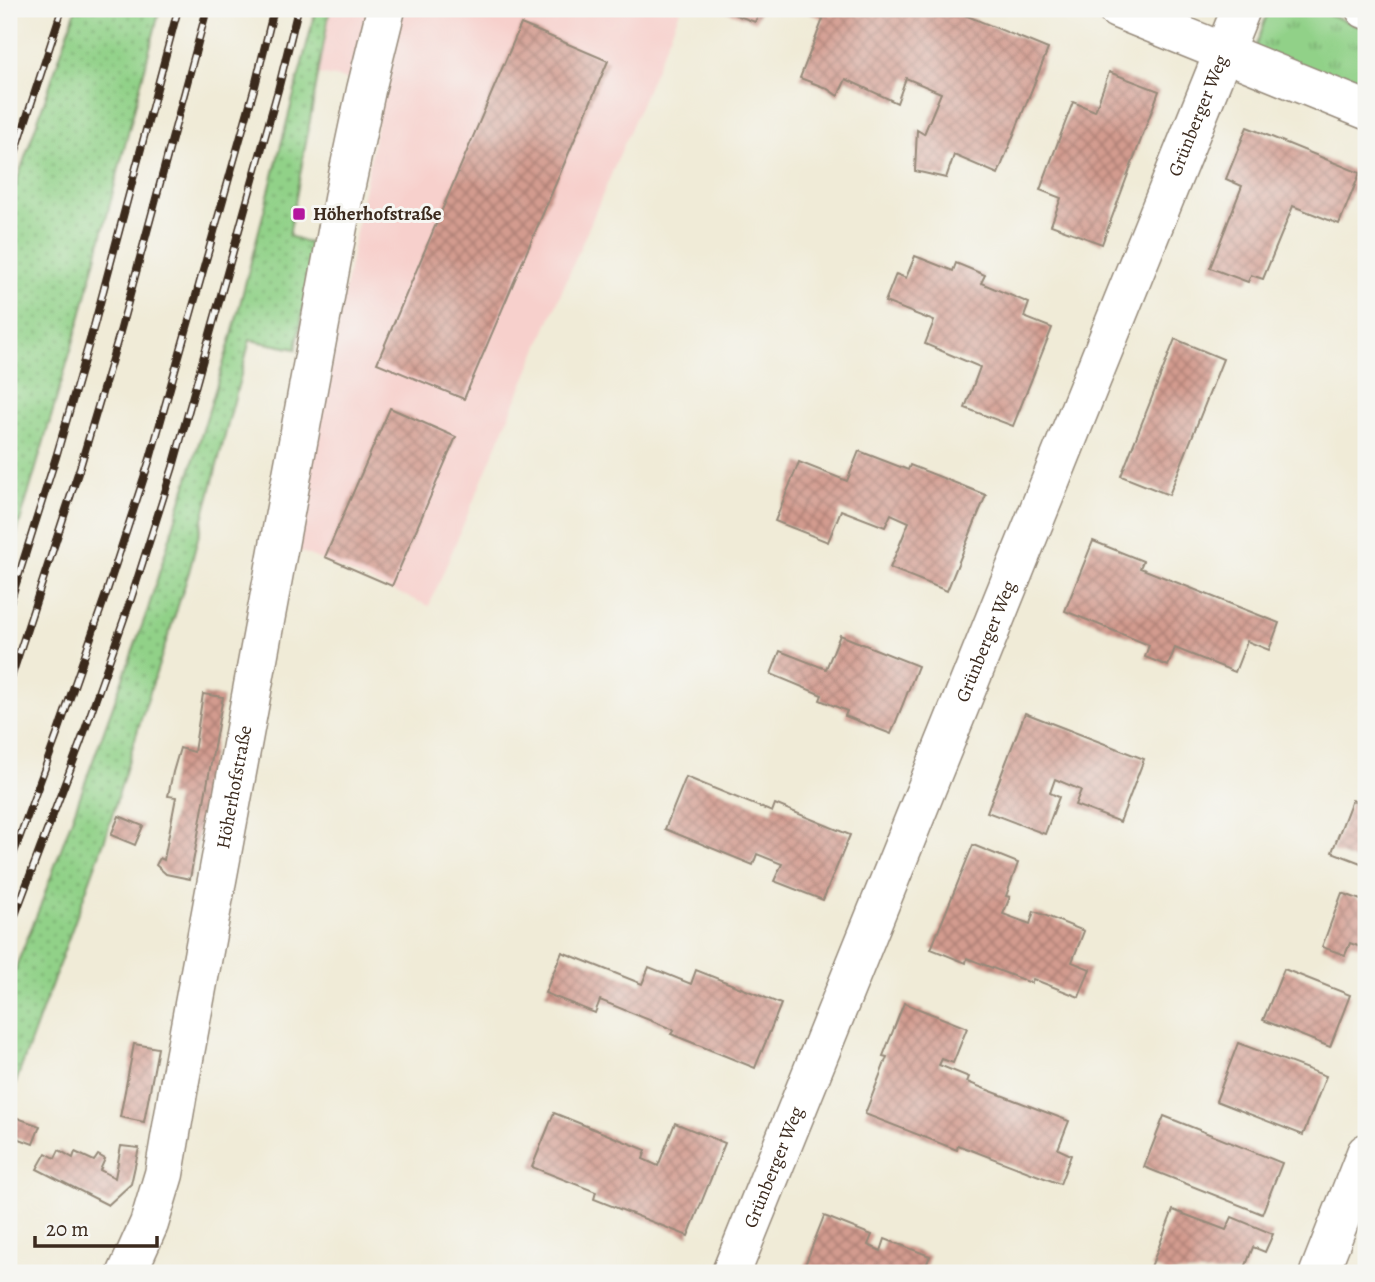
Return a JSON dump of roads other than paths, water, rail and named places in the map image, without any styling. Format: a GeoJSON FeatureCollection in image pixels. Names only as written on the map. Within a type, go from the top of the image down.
{"type":"FeatureCollection","features":[{"type":"Feature","properties":{"kind":"street","name":"Höherhofstraße"},"geometry":{"type":"LineString","coordinates":[[127,1273],[149,1224],[164,1174],[342,208],[386,9]]}},
{"type":"Feature","properties":{"kind":"street"},"geometry":{"type":"LineString","coordinates":[[1117,9],[1366,110]]}},
{"type":"Feature","properties":{"kind":"street","name":"Grünberger Weg"},"geometry":{"type":"LineString","coordinates":[[730,1273],[1241,9]]}},
{"type":"Feature","properties":{"kind":"street"},"geometry":{"type":"LineString","coordinates":[[1319,1273],[1366,1153]]}},
{"type":"Feature","properties":{"kind":"railway"},"geometry":{"type":"LineString","coordinates":[[9,172],[62,9]]}},
{"type":"Feature","properties":{"kind":"railway"},"geometry":{"type":"LineString","coordinates":[[9,606],[94,326],[178,9]]}},
{"type":"Feature","properties":{"kind":"railway"},"geometry":{"type":"LineString","coordinates":[[9,684],[81,464],[120,332],[207,9]]}},
{"type":"Feature","properties":{"kind":"railway"},"geometry":{"type":"LineString","coordinates":[[9,866],[107,591],[150,459],[255,86],[274,9]]}},
{"type":"Feature","properties":{"kind":"railway"},"geometry":{"type":"LineString","coordinates":[[9,931],[81,741],[131,599],[173,467],[298,9]]}},
{"type":"Feature","properties":{"kind":"place","name":"Höherhofstraße"},"geometry":{"type":"Point","coordinates":[299,214]}}]}
